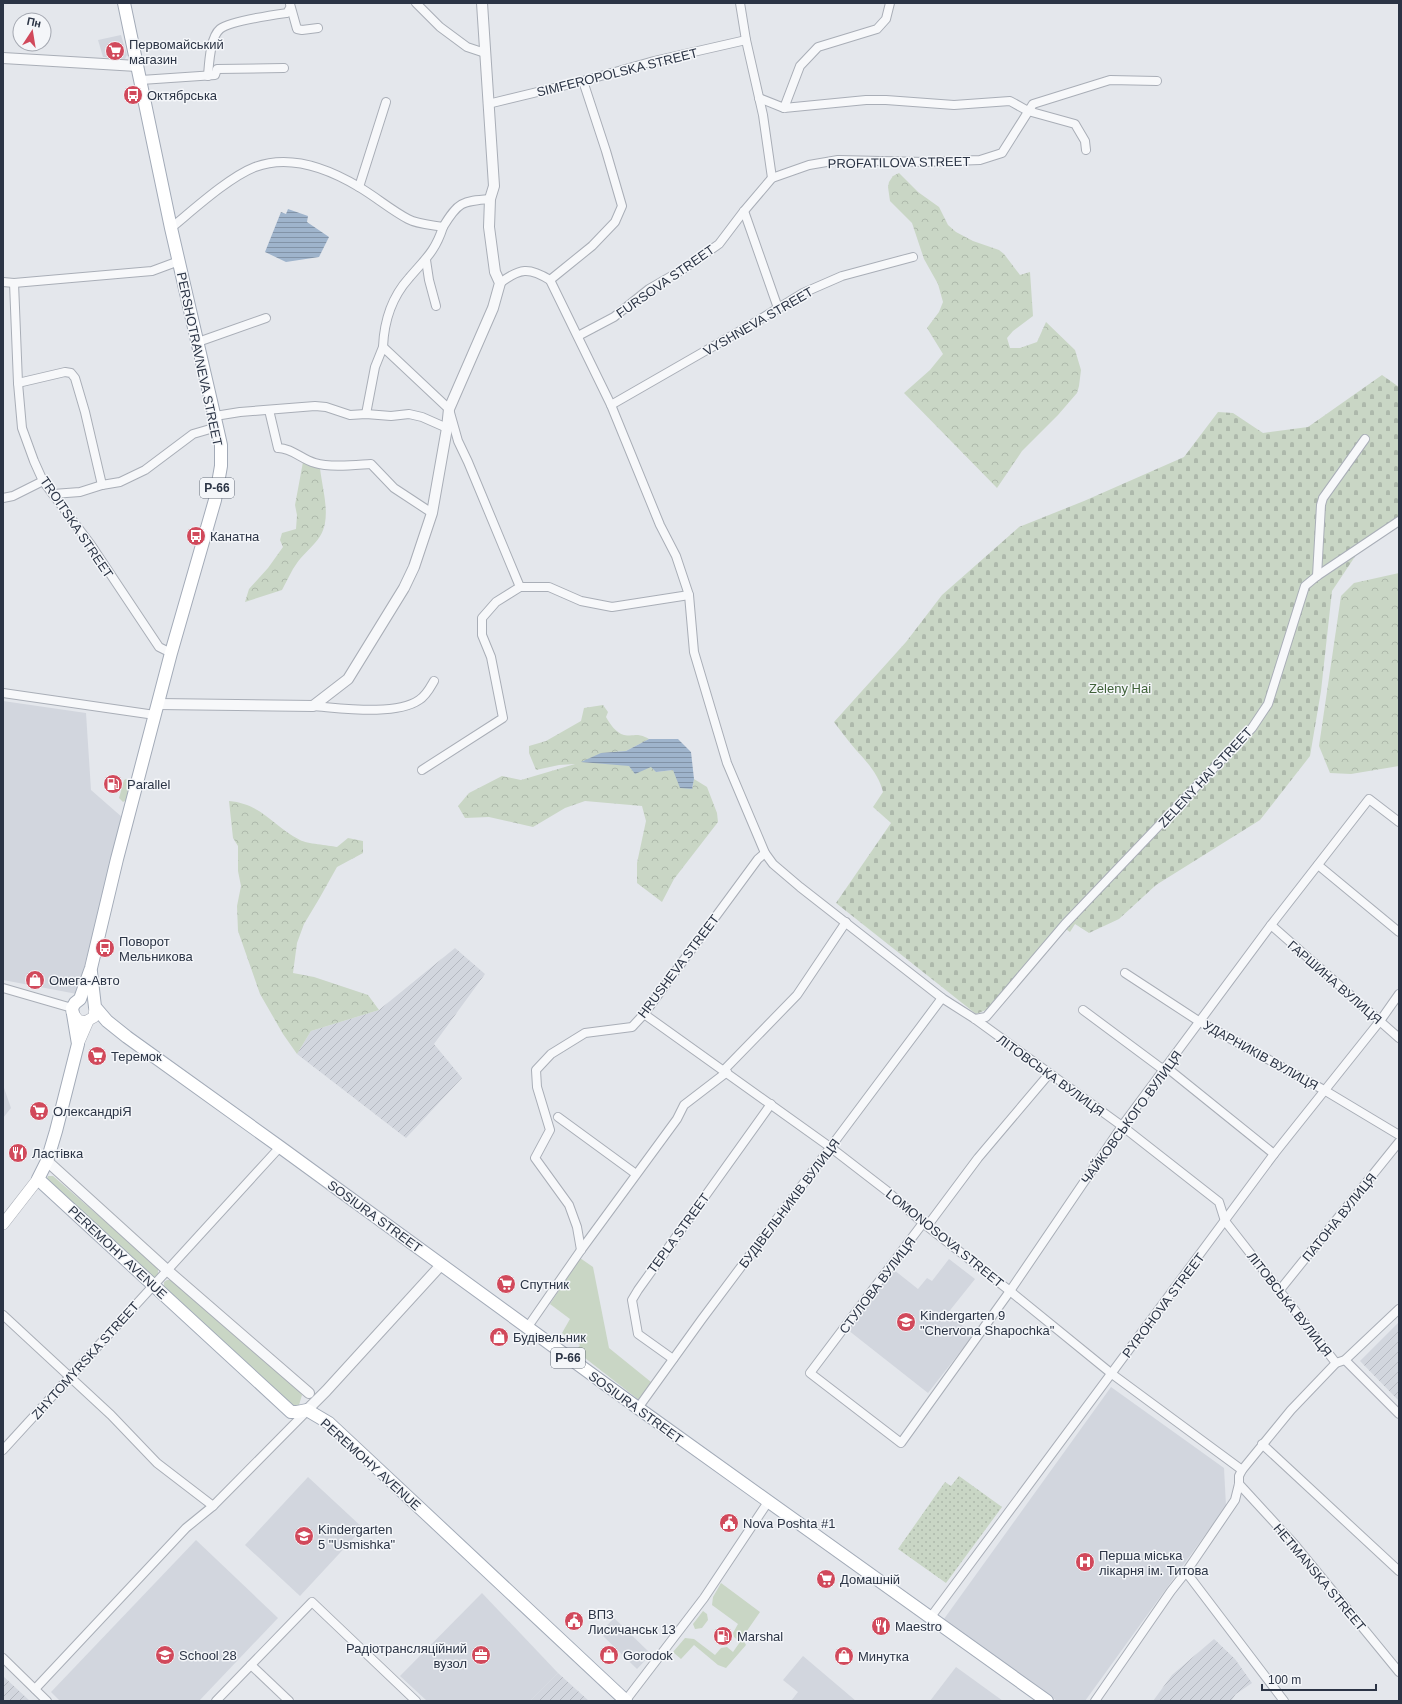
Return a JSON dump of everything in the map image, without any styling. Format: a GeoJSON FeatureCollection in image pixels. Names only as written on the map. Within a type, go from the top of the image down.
{"type":"FeatureCollection","features":[{"type":"Feature","properties":{"kind":"main road","name":"PERSHOTRAVNEVA STREET"},"geometry":{"type":"LineString","coordinates":[[75,1007],[91,968],[117,859],[171,654],[215,500],[221,466],[221,444],[171,228],[124,3]]}},
{"type":"Feature","properties":{"kind":"main road","name":"PERSHOTRAVNEVA STREET"},"geometry":{"type":"LineString","coordinates":[[91,968],[95,1006]]}},
{"type":"Feature","properties":{"kind":"main road"},"geometry":{"type":"LineString","coordinates":[[3,1224],[38,1179],[47,1161],[78,1044],[88,1021],[94,1017],[95,1006],[88,999],[75,1007]]}},
{"type":"Feature","properties":{"kind":"main road","name":"SOSIURA STREET"},"geometry":{"type":"LineString","coordinates":[[95,1006],[107,1021],[127,1037],[768,1502],[1047,1701]]}},
{"type":"Feature","properties":{"kind":"main road"},"geometry":{"type":"LineString","coordinates":[[75,1007],[78,1020],[88,1021]]}},
{"type":"Feature","properties":{"kind":"main road"},"geometry":{"type":"LineString","coordinates":[[75,1007],[78,1044]]}},
{"type":"Feature","properties":{"kind":"main road","name":"PEREMOHY AVENUE"},"geometry":{"type":"LineString","coordinates":[[38,1179],[291,1412],[307,1410],[329,1423],[626,1701]]}},
{"type":"Feature","properties":{"kind":"street"},"geometry":{"type":"LineString","coordinates":[[416,3],[440,27],[467,47],[485,53]]}},
{"type":"Feature","properties":{"kind":"street"},"geometry":{"type":"LineString","coordinates":[[482,3],[494,186],[490,199],[490,227],[495,272],[500,283]]}},
{"type":"Feature","properties":{"kind":"street"},"geometry":{"type":"LineString","coordinates":[[740,3],[746,40],[766,130],[772,178]]}},
{"type":"Feature","properties":{"kind":"street"},"geometry":{"type":"LineString","coordinates":[[784,108],[800,66],[818,47],[877,29],[886,19],[890,3]]}},
{"type":"Feature","properties":{"kind":"street"},"geometry":{"type":"LineString","coordinates":[[290,5],[298,29],[318,28]]}},
{"type":"Feature","properties":{"kind":"street"},"geometry":{"type":"LineString","coordinates":[[208,76],[214,37],[220,28],[248,20],[287,13],[290,5]]}},
{"type":"Feature","properties":{"kind":"street","name":"SIMFEROPOLSKA STREET"},"geometry":{"type":"LineString","coordinates":[[488,104],[583,81],[654,61],[746,40]]}},
{"type":"Feature","properties":{"kind":"street"},"geometry":{"type":"LineString","coordinates":[[3,58],[137,66]]}},
{"type":"Feature","properties":{"kind":"street"},"geometry":{"type":"LineString","coordinates":[[141,80],[215,75],[217,69],[284,68]]}},
{"type":"Feature","properties":{"kind":"street","name":"PROFATILOVA STREET"},"geometry":{"type":"LineString","coordinates":[[772,178],[810,165],[838,160],[925,162],[980,160],[1002,153],[1033,104],[1110,80],[1157,81]]}},
{"type":"Feature","properties":{"kind":"street"},"geometry":{"type":"LineString","coordinates":[[313,706],[348,679],[404,588],[417,559],[432,513],[449,409],[493,308],[500,283],[513,273],[526,270],[550,280],[592,246],[614,222],[622,206],[583,81]]}},
{"type":"Feature","properties":{"kind":"street"},"geometry":{"type":"LineString","coordinates":[[758,98],[784,108],[866,100],[954,105],[1010,101],[1028,112],[1075,124],[1085,141],[1086,150]]}},
{"type":"Feature","properties":{"kind":"street"},"geometry":{"type":"LineString","coordinates":[[359,187],[386,102]]}},
{"type":"Feature","properties":{"kind":"street"},"geometry":{"type":"LineString","coordinates":[[171,228],[234,178],[255,167],[275,163],[310,165],[326,171],[359,187],[409,220],[443,227]]}},
{"type":"Feature","properties":{"kind":"street","name":"FURSOVA STREET"},"geometry":{"type":"LineString","coordinates":[[578,336],[614,317],[649,289],[682,270],[719,244],[744,210],[772,178]]}},
{"type":"Feature","properties":{"kind":"street"},"geometry":{"type":"LineString","coordinates":[[366,414],[375,367],[383,347],[384,330],[390,309],[408,279],[426,260],[439,240],[443,227],[453,211],[460,204],[474,200],[490,199]]}},
{"type":"Feature","properties":{"kind":"street"},"geometry":{"type":"LineString","coordinates":[[744,210],[778,308]]}},
{"type":"Feature","properties":{"kind":"street","name":"VYSHNEVA STREET"},"geometry":{"type":"LineString","coordinates":[[611,405],[803,293],[842,276],[913,257]]}},
{"type":"Feature","properties":{"kind":"street"},"geometry":{"type":"LineString","coordinates":[[426,260],[428,280],[436,306]]}},
{"type":"Feature","properties":{"kind":"street"},"geometry":{"type":"LineString","coordinates":[[3,282],[14,284],[152,271],[179,261]]}},
{"type":"Feature","properties":{"kind":"street","name":"ЛІТОВСЬКА ВУЛИЦЯ"},"geometry":{"type":"LineString","coordinates":[[550,280],[611,405],[660,525],[676,556],[689,595],[696,660],[727,763],[765,853],[773,864],[800,887],[942,998],[975,1019],[1122,1126],[1219,1202],[1225,1221],[1336,1363]]}},
{"type":"Feature","properties":{"kind":"street","name":"TROITSKA STREET"},"geometry":{"type":"LineString","coordinates":[[14,284],[18,383],[22,428],[43,481],[91,545],[126,600],[159,647],[171,654]]}},
{"type":"Feature","properties":{"kind":"street"},"geometry":{"type":"LineString","coordinates":[[198,342],[266,318]]}},
{"type":"Feature","properties":{"kind":"street"},"geometry":{"type":"LineString","coordinates":[[383,347],[449,409],[458,441],[520,587]]}},
{"type":"Feature","properties":{"kind":"street"},"geometry":{"type":"LineString","coordinates":[[18,383],[65,372],[71,373],[75,378],[86,412],[102,485]]}},
{"type":"Feature","properties":{"kind":"street"},"geometry":{"type":"LineString","coordinates":[[53,494],[80,492],[102,485],[120,482],[136,475],[193,434],[216,422],[269,410],[315,406],[326,407],[350,415],[366,414],[391,416],[409,414],[422,417],[447,428]]}},
{"type":"Feature","properties":{"kind":"street"},"geometry":{"type":"LineString","coordinates":[[269,410],[278,448],[285,448],[315,463],[347,466],[371,464],[394,488],[432,513]]}},
{"type":"Feature","properties":{"kind":"street"},"geometry":{"type":"LineString","coordinates":[[1317,576],[1321,505],[1323,498],[1365,439]]}},
{"type":"Feature","properties":{"kind":"street"},"geometry":{"type":"LineString","coordinates":[[3,498],[13,496],[43,481]]}},
{"type":"Feature","properties":{"kind":"street","name":"ZELENY HAI STREET"},"geometry":{"type":"LineString","coordinates":[[975,1019],[986,1017],[1065,924],[1252,728],[1268,704],[1305,586],[1317,576],[1399,521]]}},
{"type":"Feature","properties":{"kind":"street"},"geometry":{"type":"LineString","coordinates":[[422,770],[503,718],[491,657],[482,635],[482,618],[496,602],[520,587],[549,587],[582,602],[612,607],[689,595]]}},
{"type":"Feature","properties":{"kind":"street"},"geometry":{"type":"LineString","coordinates":[[3,693],[157,709],[313,706],[379,710],[403,708],[419,701],[427,693],[434,681]]}},
{"type":"Feature","properties":{"kind":"street","name":"ЧАЙКОВСЬКОГО ВУЛИЦЯ"},"geometry":{"type":"LineString","coordinates":[[901,1442],[1010,1291],[1122,1126],[1271,925],[1369,799],[1399,822]]}},
{"type":"Feature","properties":{"kind":"street","name":"HRUSHEVA STREET"},"geometry":{"type":"LineString","coordinates":[[581,1250],[577,1227],[569,1205],[535,1158],[550,1130],[537,1088],[536,1070],[551,1054],[585,1033],[632,1027],[644,1014],[758,859],[765,853]]}},
{"type":"Feature","properties":{"kind":"street"},"geometry":{"type":"LineString","coordinates":[[1318,864],[1399,932]]}},
{"type":"Feature","properties":{"kind":"street"},"geometry":{"type":"LineString","coordinates":[[527,1328],[581,1250],[677,1119],[684,1105],[726,1071],[797,995],[846,922]]}},
{"type":"Feature","properties":{"kind":"street","name":"ГАРШИНА ВУЛИЦЯ"},"geometry":{"type":"LineString","coordinates":[[1271,925],[1399,1038]]}},
{"type":"Feature","properties":{"kind":"street","name":"УДАРНИКІВ ВУЛИЦЯ"},"geometry":{"type":"LineString","coordinates":[[1125,973],[1200,1022],[1324,1090],[1399,1135]]}},
{"type":"Feature","properties":{"kind":"street"},"geometry":{"type":"LineString","coordinates":[[3,988],[75,1007]]}},
{"type":"Feature","properties":{"kind":"street","name":"PYROHOVA STREET"},"geometry":{"type":"LineString","coordinates":[[930,1618],[1274,1154],[1380,1021],[1399,994]]}},
{"type":"Feature","properties":{"kind":"street","name":"БУДІВЕЛЬНИКІВ ВУЛИЦЯ"},"geometry":{"type":"LineString","coordinates":[[638,1408],[830,1147],[942,998]]}},
{"type":"Feature","properties":{"kind":"street"},"geometry":{"type":"LineString","coordinates":[[1083,1010],[1161,1068],[1166,1067],[1274,1154]]}},
{"type":"Feature","properties":{"kind":"street","name":"LOMONOSOVA STREET"},"geometry":{"type":"LineString","coordinates":[[644,1014],[726,1071],[887,1190],[924,1223],[1112,1374],[1242,1470]]}},
{"type":"Feature","properties":{"kind":"street","name":"СТУЛОВА ВУЛИЦЯ"},"geometry":{"type":"LineString","coordinates":[[901,1442],[810,1373],[924,1223],[930,1221],[978,1158],[1049,1074]]}},
{"type":"Feature","properties":{"kind":"street","name":"TEPLA STREET"},"geometry":{"type":"LineString","coordinates":[[673,1359],[638,1334],[632,1300],[771,1104]]}},
{"type":"Feature","properties":{"kind":"street"},"geometry":{"type":"LineString","coordinates":[[558,1117],[636,1174]]}},
{"type":"Feature","properties":{"kind":"street","name":"ПАТОНА ВУЛИЦЯ"},"geometry":{"type":"LineString","coordinates":[[1279,1291],[1399,1142]]}},
{"type":"Feature","properties":{"kind":"street","name":"ZHYTOMYRSKA STREET"},"geometry":{"type":"LineString","coordinates":[[3,1450],[280,1147]]}},
{"type":"Feature","properties":{"kind":"street","name":"PEREMOHY AVENUE"},"geometry":{"type":"LineString","coordinates":[[47,1161],[167,1270],[309,1393]]}},
{"type":"Feature","properties":{"kind":"street"},"geometry":{"type":"LineString","coordinates":[[35,1689],[186,1528],[213,1506],[326,1391],[441,1265]]}},
{"type":"Feature","properties":{"kind":"street"},"geometry":{"type":"LineString","coordinates":[[1095,1701],[1235,1500],[1239,1484],[1239,1476],[1262,1444],[1291,1410],[1336,1363],[1345,1360],[1399,1309]]}},
{"type":"Feature","properties":{"kind":"street"},"geometry":{"type":"LineString","coordinates":[[3,1315],[111,1415],[157,1464],[213,1506]]}},
{"type":"Feature","properties":{"kind":"street"},"geometry":{"type":"LineString","coordinates":[[1345,1360],[1399,1414]]}},
{"type":"Feature","properties":{"kind":"street"},"geometry":{"type":"LineString","coordinates":[[307,1410],[310,1403],[309,1393],[318,1394],[326,1391]]}},
{"type":"Feature","properties":{"kind":"street"},"geometry":{"type":"LineString","coordinates":[[1262,1444],[1399,1572]]}},
{"type":"Feature","properties":{"kind":"street","name":"HETMANSKA STREET"},"geometry":{"type":"LineString","coordinates":[[1239,1484],[1295,1545],[1399,1672]]}},
{"type":"Feature","properties":{"kind":"street"},"geometry":{"type":"LineString","coordinates":[[626,1701],[704,1598],[768,1502]]}},
{"type":"Feature","properties":{"kind":"street"},"geometry":{"type":"LineString","coordinates":[[1186,1572],[1284,1701]]}},
{"type":"Feature","properties":{"kind":"street"},"geometry":{"type":"LineString","coordinates":[[216,1701],[312,1602],[416,1701]]}},
{"type":"Feature","properties":{"kind":"street"},"geometry":{"type":"LineString","coordinates":[[3,1658],[47,1701]]}},
{"type":"Feature","properties":{"kind":"street"},"geometry":{"type":"LineString","coordinates":[[251,1665],[289,1701]]}},
{"type":"Feature","properties":{"kind":"shaded area"},"geometry":{"type":"Polygon","coordinates":[[[121,35],[127,55],[125,59],[103,57],[98,40],[121,35]]]}},
{"type":"Feature","properties":{"kind":"shaded area"},"geometry":{"type":"Polygon","coordinates":[[[3,701],[86,713],[91,790],[123,818],[77,994],[3,980],[3,701]]]}},
{"type":"Feature","properties":{"kind":"shaded area"},"geometry":{"type":"Polygon","coordinates":[[[455,948],[485,974],[434,1044],[462,1078],[406,1138],[297,1054],[311,1031],[379,1010],[455,948]]]}},
{"type":"Feature","properties":{"kind":"shaded area"},"geometry":{"type":"Polygon","coordinates":[[[3,1085],[11,1108],[3,1118],[3,1085]]]}},
{"type":"Feature","properties":{"kind":"shaded area","name":"Kindergarten 9 \"Chervona Shapochka\""},"geometry":{"type":"Polygon","coordinates":[[[949,1259],[975,1279],[947,1314],[974,1334],[928,1393],[848,1330],[894,1270],[918,1289],[927,1278],[932,1281],[949,1259]]]}},
{"type":"Feature","properties":{"kind":"shaded area"},"geometry":{"type":"Polygon","coordinates":[[[1399,1322],[1399,1401],[1360,1361],[1399,1322]]]}},
{"type":"Feature","properties":{"kind":"shaded area","name":"Перша міська лікарня ім. Титова"},"geometry":{"type":"Polygon","coordinates":[[[1111,1387],[1224,1468],[1226,1506],[1085,1701],[1057,1701],[944,1619],[1111,1387]]]}},
{"type":"Feature","properties":{"kind":"shaded area","name":"Kindergarten 5 \"Usmishka\""},"geometry":{"type":"Polygon","coordinates":[[[308,1477],[363,1528],[300,1596],[245,1545],[308,1477]]]}},
{"type":"Feature","properties":{"kind":"shaded area","name":"School 28"},"geometry":{"type":"Polygon","coordinates":[[[196,1540],[278,1618],[199,1701],[60,1701],[51,1692],[196,1540]]]}},
{"type":"Feature","properties":{"kind":"shaded area","name":"Радіотрансляційний вузол"},"geometry":{"type":"Polygon","coordinates":[[[482,1593],[558,1673],[530,1701],[427,1701],[400,1676],[482,1593]]]}},
{"type":"Feature","properties":{"kind":"shaded area"},"geometry":{"type":"Polygon","coordinates":[[[614,1618],[651,1654],[637,1669],[600,1633],[614,1618]]]}},
{"type":"Feature","properties":{"kind":"shaded area"},"geometry":{"type":"Polygon","coordinates":[[[1214,1639],[1235,1659],[1252,1683],[1236,1694],[1231,1701],[1153,1701],[1172,1675],[1214,1639]]]}},
{"type":"Feature","properties":{"kind":"shaded area"},"geometry":{"type":"Polygon","coordinates":[[[803,1656],[856,1701],[791,1701],[798,1692],[783,1680],[803,1656]]]}},
{"type":"Feature","properties":{"kind":"shaded area"},"geometry":{"type":"Polygon","coordinates":[[[956,1667],[1003,1701],[930,1701],[956,1667]]]}},
{"type":"Feature","properties":{"kind":"shaded area"},"geometry":{"type":"Polygon","coordinates":[[[558,1673],[589,1701],[530,1701],[558,1673]]]}},
{"type":"Feature","properties":{"kind":"shaded area"},"geometry":{"type":"Polygon","coordinates":[[[3,1676],[30,1701],[3,1701],[3,1676]]]}},
{"type":"Feature","properties":{"kind":"green space"},"geometry":{"type":"Polygon","coordinates":[[[899,173],[918,192],[939,207],[948,225],[956,232],[973,241],[999,250],[1004,254],[1020,275],[1030,272],[1033,316],[1013,331],[1007,338],[1010,348],[1020,348],[1037,342],[1046,322],[1075,350],[1081,370],[1077,393],[1058,415],[1022,451],[997,488],[904,393],[930,370],[943,354],[927,328],[939,312],[943,302],[938,284],[924,259],[912,223],[890,201],[888,187],[889,182],[893,176],[899,173]]]}},
{"type":"Feature","properties":{"kind":"green space","name":"Zeleny Hai"},"geometry":{"type":"Polygon","coordinates":[[[1382,375],[1399,387],[1399,518],[1366,540],[1332,591],[1321,691],[1310,756],[1260,820],[1156,885],[1119,919],[1089,933],[1075,924],[1070,932],[1060,925],[991,1008],[976,1014],[836,903],[891,823],[873,807],[883,792],[876,774],[834,722],[906,642],[942,595],[1019,527],[1084,501],[1184,457],[1218,412],[1233,413],[1263,433],[1308,427],[1382,375]]]}},
{"type":"Feature","properties":{"kind":"green space"},"geometry":{"type":"Polygon","coordinates":[[[303,462],[320,468],[326,510],[325,523],[321,535],[295,566],[282,590],[245,602],[249,589],[268,568],[283,547],[280,540],[282,533],[296,529],[297,515],[295,505],[303,462]]]}},
{"type":"Feature","properties":{"kind":"green space"},"geometry":{"type":"Polygon","coordinates":[[[1399,573],[1399,766],[1351,774],[1330,773],[1319,746],[1341,596],[1354,583],[1399,573]]]}},
{"type":"Feature","properties":{"kind":"green space"},"geometry":{"type":"Polygon","coordinates":[[[603,705],[608,712],[606,717],[618,732],[624,735],[639,735],[649,739],[626,751],[603,753],[582,762],[651,766],[656,772],[673,770],[692,789],[694,779],[707,787],[717,813],[718,822],[674,879],[662,902],[637,883],[637,863],[646,821],[642,806],[585,801],[565,808],[533,827],[489,817],[465,818],[458,806],[469,793],[502,776],[521,780],[575,764],[559,765],[536,770],[529,753],[529,746],[546,741],[581,721],[584,708],[603,705]]]}},
{"type":"Feature","properties":{"kind":"green space"},"geometry":{"type":"Polygon","coordinates":[[[126,779],[130,782],[126,800],[123,802],[119,798],[124,780],[126,779]]]}},
{"type":"Feature","properties":{"kind":"green space"},"geometry":{"type":"Polygon","coordinates":[[[229,801],[250,806],[303,841],[337,847],[348,838],[363,841],[363,853],[337,867],[304,924],[297,943],[293,973],[314,977],[368,995],[379,1010],[311,1031],[297,1054],[283,1034],[260,994],[238,931],[237,906],[241,886],[238,871],[238,846],[233,838],[229,801]]]}},
{"type":"Feature","properties":{"kind":"green space"},"geometry":{"type":"Polygon","coordinates":[[[48,1176],[53,1176],[155,1265],[158,1269],[158,1275],[153,1278],[46,1181],[48,1176]]]}},
{"type":"Feature","properties":{"kind":"green space"},"geometry":{"type":"Polygon","coordinates":[[[580,1258],[593,1267],[609,1348],[651,1382],[639,1400],[576,1351],[580,1345],[562,1333],[570,1319],[550,1304],[580,1258]]]}},
{"type":"Feature","properties":{"kind":"green space"},"geometry":{"type":"Polygon","coordinates":[[[171,1280],[298,1389],[302,1395],[299,1405],[295,1407],[290,1406],[164,1287],[164,1282],[171,1280]]]}},
{"type":"Feature","properties":{"kind":"green space"},"geometry":{"type":"Polygon","coordinates":[[[959,1476],[1002,1507],[946,1583],[898,1549],[945,1482],[951,1486],[959,1476]]]}},
{"type":"Feature","properties":{"kind":"green space"},"geometry":{"type":"Polygon","coordinates":[[[721,1583],[760,1612],[742,1638],[746,1645],[726,1668],[718,1665],[694,1645],[681,1659],[673,1652],[685,1638],[694,1639],[715,1655],[721,1648],[727,1647],[733,1652],[740,1642],[734,1637],[733,1633],[738,1624],[712,1605],[713,1597],[721,1583]]]}},
{"type":"Feature","properties":{"kind":"green space"},"geometry":{"type":"Polygon","coordinates":[[[703,1611],[707,1614],[708,1620],[702,1628],[695,1629],[693,1624],[703,1611]]]}},
{"type":"Feature","properties":{"kind":"water"},"geometry":{"type":"Polygon","coordinates":[[[288,209],[308,216],[307,222],[329,237],[319,257],[286,262],[265,252],[281,212],[286,214],[288,209]]]}},
{"type":"Feature","properties":{"kind":"water"},"geometry":{"type":"Polygon","coordinates":[[[649,739],[678,739],[691,752],[694,779],[692,789],[680,788],[673,770],[656,772],[651,767],[635,774],[629,766],[581,762],[601,753],[626,751],[649,739]]]}},
{"type":"Feature","properties":{"kind":"place","name":"Первомайський магазин"},"geometry":{"type":"Point","coordinates":[115,51]}},
{"type":"Feature","properties":{"kind":"place","name":"Октябрська"},"geometry":{"type":"Point","coordinates":[133,95]}},
{"type":"Feature","properties":{"kind":"place","name":"Канатна"},"geometry":{"type":"Point","coordinates":[196,536]}},
{"type":"Feature","properties":{"kind":"place","name":"Parallel"},"geometry":{"type":"Point","coordinates":[113,784]}},
{"type":"Feature","properties":{"kind":"place","name":"Поворот Мельникова"},"geometry":{"type":"Point","coordinates":[105,948]}},
{"type":"Feature","properties":{"kind":"place","name":"Омега-Авто"},"geometry":{"type":"Point","coordinates":[35,980]}},
{"type":"Feature","properties":{"kind":"place","name":"Теремок"},"geometry":{"type":"Point","coordinates":[97,1056]}},
{"type":"Feature","properties":{"kind":"place","name":"ОлександріЯ"},"geometry":{"type":"Point","coordinates":[39,1111]}},
{"type":"Feature","properties":{"kind":"place","name":"Ластівка"},"geometry":{"type":"Point","coordinates":[18,1153]}},
{"type":"Feature","properties":{"kind":"place","name":"Спутник"},"geometry":{"type":"Point","coordinates":[506,1284]}},
{"type":"Feature","properties":{"kind":"place","name":"Kindergarten 9 \"Chervona Shapochka\""},"geometry":{"type":"Point","coordinates":[906,1322]}},
{"type":"Feature","properties":{"kind":"place","name":"Будівельник"},"geometry":{"type":"Point","coordinates":[499,1337]}},
{"type":"Feature","properties":{"kind":"place","name":"Nova Poshta #1"},"geometry":{"type":"Point","coordinates":[729,1523]}},
{"type":"Feature","properties":{"kind":"place","name":"Kindergarten 5 \"Usmishka\""},"geometry":{"type":"Point","coordinates":[304,1536]}},
{"type":"Feature","properties":{"kind":"place","name":"Перша міська лікарня ім. Титова"},"geometry":{"type":"Point","coordinates":[1085,1562]}},
{"type":"Feature","properties":{"kind":"place","name":"Домашній"},"geometry":{"type":"Point","coordinates":[826,1579]}},
{"type":"Feature","properties":{"kind":"place","name":"ВПЗ Лисичанськ 13"},"geometry":{"type":"Point","coordinates":[574,1621]}},
{"type":"Feature","properties":{"kind":"place","name":"Maestro"},"geometry":{"type":"Point","coordinates":[881,1626]}},
{"type":"Feature","properties":{"kind":"place","name":"Marshal"},"geometry":{"type":"Point","coordinates":[723,1636]}},
{"type":"Feature","properties":{"kind":"place","name":"School 28"},"geometry":{"type":"Point","coordinates":[165,1655]}},
{"type":"Feature","properties":{"kind":"place","name":"Радіотрансляційний вузол"},"geometry":{"type":"Point","coordinates":[481,1655]}},
{"type":"Feature","properties":{"kind":"place","name":"Gorodok"},"geometry":{"type":"Point","coordinates":[609,1655]}},
{"type":"Feature","properties":{"kind":"place","name":"Минутка"},"geometry":{"type":"Point","coordinates":[844,1656]}}]}
